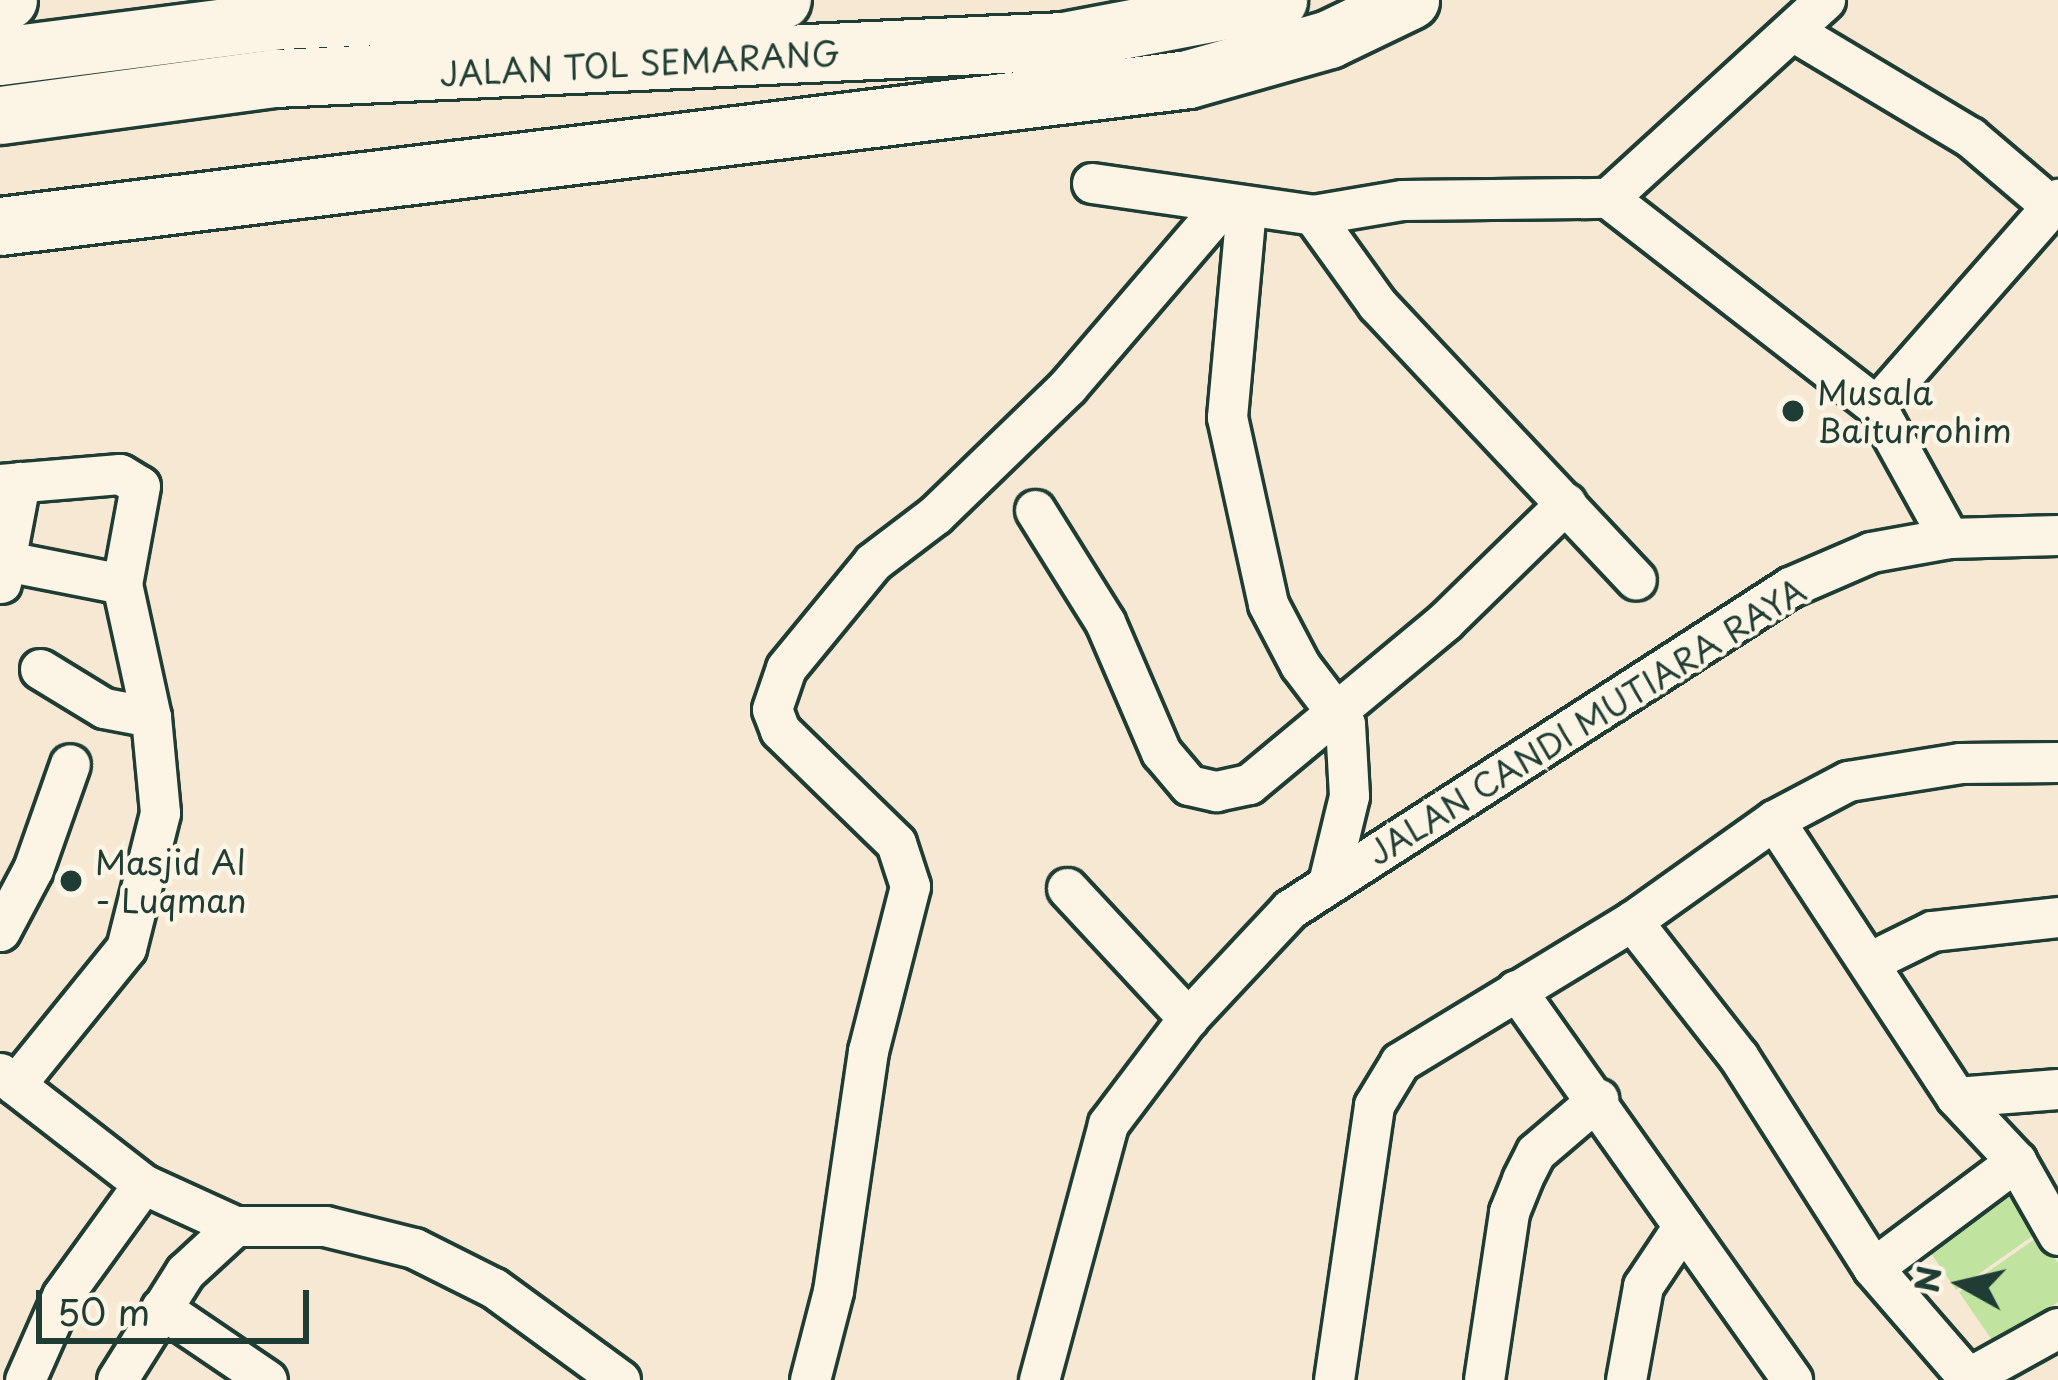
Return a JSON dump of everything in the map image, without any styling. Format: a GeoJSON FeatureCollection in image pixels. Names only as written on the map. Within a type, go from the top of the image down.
{"type":"FeatureCollection","features":[{"type":"Feature","properties":{"kind":"highway","name":"JALAN TOL SEMARANG"},"geometry":{"type":"LineString","coordinates":[[0,56],[281,20],[782,0]]}},
{"type":"Feature","properties":{"kind":"highway","name":"JALAN TOL SEMARANG"},"geometry":{"type":"LineString","coordinates":[[0,115],[274,78],[1064,41],[1278,0]]}},
{"type":"Feature","properties":{"kind":"highway"},"geometry":{"type":"LineString","coordinates":[[0,226],[1188,79],[1330,39],[1410,0]]}},
{"type":"Feature","properties":{"kind":"street"},"geometry":{"type":"LineString","coordinates":[[1608,198],[1796,33],[1825,0]]}},
{"type":"Feature","properties":{"kind":"street"},"geometry":{"type":"LineString","coordinates":[[1796,33],[1970,137],[2055,202],[1876,406]]}},
{"type":"Feature","properties":{"kind":"street"},"geometry":{"type":"LineString","coordinates":[[1092,183],[1312,215],[1402,200],[1608,198],[1876,406],[1949,538]]}},
{"type":"Feature","properties":{"kind":"street"},"geometry":{"type":"LineString","coordinates":[[810,1380],[833,1292],[868,1052],[910,886],[896,843],[780,730],[772,710],[785,668],[873,562],[935,515],[1068,386],[1235,206]]}},
{"type":"Feature","properties":{"kind":"street"},"geometry":{"type":"LineString","coordinates":[[1235,206],[1228,372],[1232,454],[1268,604],[1345,724],[1349,796],[1328,884]]}},
{"type":"Feature","properties":{"kind":"street"},"geometry":{"type":"LineString","coordinates":[[1312,215],[1376,304],[1636,580]]}},
{"type":"Feature","properties":{"kind":"street"},"geometry":{"type":"LineString","coordinates":[[122,584],[3,573],[10,483],[133,479],[139,498],[122,584],[151,717],[160,813],[126,948],[8,1079],[143,1184],[235,1226],[325,1226],[414,1248],[494,1288],[620,1380]]}},
{"type":"Feature","properties":{"kind":"street"},"geometry":{"type":"LineString","coordinates":[[1035,510],[1105,622],[1161,752],[1189,785],[1216,791],[1249,784],[1332,710],[1445,621],[1566,503]]}},
{"type":"Feature","properties":{"kind":"street","name":"JALAN CANDI MUTIARA RAYA"},"geometry":{"type":"LineString","coordinates":[[1039,1380],[1108,1124],[1188,1018],[1290,909],[1790,587],[1871,552],[1949,538],[2058,535]]}},
{"type":"Feature","properties":{"kind":"street"},"geometry":{"type":"LineString","coordinates":[[40,669],[104,708],[151,717]]}},
{"type":"Feature","properties":{"kind":"street"},"geometry":{"type":"LineString","coordinates":[[1334,1380],[1382,1081],[1516,990],[1632,921],[1774,820],[1848,781],[1960,763],[2058,762]]}},
{"type":"Feature","properties":{"kind":"street"},"geometry":{"type":"LineString","coordinates":[[0,931],[26,885],[70,764]]}},
{"type":"Feature","properties":{"kind":"street"},"geometry":{"type":"LineString","coordinates":[[1774,820],[1956,1097],[2016,1162],[2058,1235]]}},
{"type":"Feature","properties":{"kind":"street"},"geometry":{"type":"LineString","coordinates":[[1067,888],[1188,1018]]}},
{"type":"Feature","properties":{"kind":"street"},"geometry":{"type":"LineString","coordinates":[[1870,962],[1932,931],[2058,917]]}},
{"type":"Feature","properties":{"kind":"street"},"geometry":{"type":"LineString","coordinates":[[1632,921],[1738,1056],[1873,1268],[1967,1379],[2058,1328]]}},
{"type":"Feature","properties":{"kind":"street"},"geometry":{"type":"LineString","coordinates":[[1516,990],[1598,1099],[1792,1380]]}},
{"type":"Feature","properties":{"kind":"street"},"geometry":{"type":"LineString","coordinates":[[1956,1097],[2058,1089]]}},
{"type":"Feature","properties":{"kind":"street"},"geometry":{"type":"LineString","coordinates":[[1484,1380],[1509,1213],[1522,1179],[1536,1152],[1598,1099]]}},
{"type":"Feature","properties":{"kind":"street"},"geometry":{"type":"LineString","coordinates":[[1873,1268],[2016,1162]]}},
{"type":"Feature","properties":{"kind":"street"},"geometry":{"type":"LineString","coordinates":[[25,1380],[62,1296],[143,1184]]}},
{"type":"Feature","properties":{"kind":"street"},"geometry":{"type":"LineString","coordinates":[[117,1380],[184,1272],[235,1226]]}},
{"type":"Feature","properties":{"kind":"street"},"geometry":{"type":"LineString","coordinates":[[1626,1380],[1643,1286],[1683,1226]]}},
{"type":"Feature","properties":{"kind":"street"},"geometry":{"type":"LineString","coordinates":[[161,1308],[267,1380]]}},
{"type":"Feature","properties":{"kind":"green space"},"geometry":{"type":"Polygon","coordinates":[[[2000,1180],[2037,1233],[1956,1290],[1920,1237],[2000,1180]]]}},
{"type":"Feature","properties":{"kind":"green space"},"geometry":{"type":"Polygon","coordinates":[[[2039,1236],[2058,1263],[2058,1302],[1996,1346],[1959,1292],[2039,1236]]]}},
{"type":"Feature","properties":{"kind":"place","name":"Musala Baiturrohim"},"geometry":{"type":"Point","coordinates":[1793,411]}},
{"type":"Feature","properties":{"kind":"place","name":"Masjid Al - Luqman"},"geometry":{"type":"Point","coordinates":[71,881]}}]}
